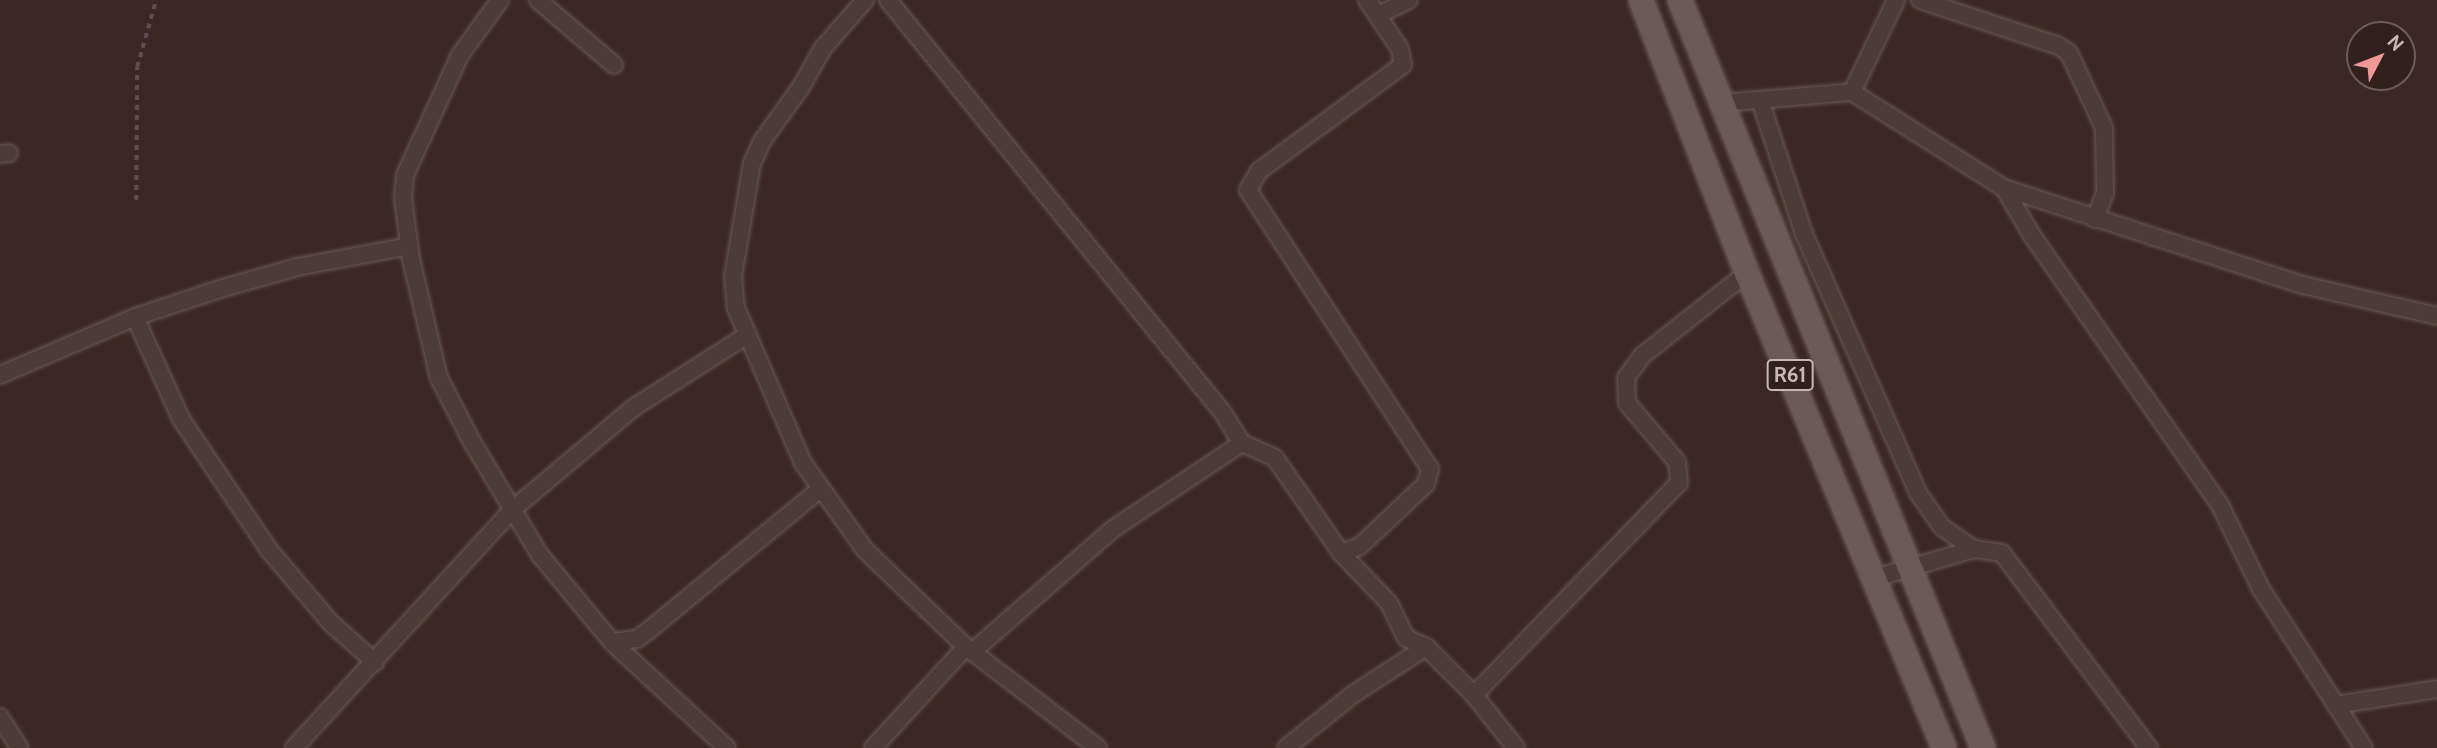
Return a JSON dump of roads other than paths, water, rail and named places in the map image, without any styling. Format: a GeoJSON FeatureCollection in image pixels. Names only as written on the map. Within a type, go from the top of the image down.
{"type":"FeatureCollection","features":[{"type":"Feature","properties":{"kind":"main road","name":"R61"},"geometry":{"type":"LineString","coordinates":[[1641,0],[1747,273],[1944,748]]}},
{"type":"Feature","properties":{"kind":"main road","name":"R61"},"geometry":{"type":"LineString","coordinates":[[1680,0],[1983,748]]}},
{"type":"Feature","properties":{"kind":"street"},"geometry":{"type":"LineString","coordinates":[[500,0],[460,55],[412,153],[403,198],[409,246],[439,378],[540,555],[612,642],[727,748]]}},
{"type":"Feature","properties":{"kind":"street"},"geometry":{"type":"LineString","coordinates":[[538,0],[614,65]]}},
{"type":"Feature","properties":{"kind":"street"},"geometry":{"type":"LineString","coordinates":[[865,0],[823,48],[801,88],[762,141],[752,163],[733,276],[736,308],[791,438],[820,489],[865,550],[969,650],[1098,748]]}},
{"type":"Feature","properties":{"kind":"street"},"geometry":{"type":"LineString","coordinates":[[888,0],[1223,413],[1241,443],[1275,458],[1341,553],[1389,603],[1406,638],[1426,647],[1474,695],[1516,748]]}},
{"type":"Feature","properties":{"kind":"street"},"geometry":{"type":"LineString","coordinates":[[1341,553],[1360,546],[1426,484],[1430,469],[1248,190],[1259,171],[1399,71],[1403,54],[1367,0]]}},
{"type":"Feature","properties":{"kind":"street"},"geometry":{"type":"LineString","coordinates":[[1378,15],[1409,0]]}},
{"type":"Feature","properties":{"kind":"street"},"geometry":{"type":"LineString","coordinates":[[1853,92],[1896,0]]}},
{"type":"Feature","properties":{"kind":"street"},"geometry":{"type":"LineString","coordinates":[[1920,0],[2059,46],[2069,53],[2104,128],[2105,193],[2095,219]]}},
{"type":"Feature","properties":{"kind":"street"},"geometry":{"type":"LineString","coordinates":[[1722,103],[1853,92],[2004,188],[2303,285],[2437,316]]}},
{"type":"Feature","properties":{"kind":"street"},"geometry":{"type":"LineString","coordinates":[[1760,100],[1804,234],[1918,493],[1942,527],[1974,549],[2002,554],[2149,748]]}},
{"type":"Feature","properties":{"kind":"street"},"geometry":{"type":"LineString","coordinates":[[2004,188],[2033,237],[2220,505],[2261,589],[2364,748]]}},
{"type":"Feature","properties":{"kind":"street"},"geometry":{"type":"LineString","coordinates":[[0,375],[135,317],[297,267],[409,246]]}},
{"type":"Feature","properties":{"kind":"street"},"geometry":{"type":"LineString","coordinates":[[1474,695],[1679,483],[1677,462],[1627,403],[1626,378],[1643,355],[1747,273]]}},
{"type":"Feature","properties":{"kind":"street"},"geometry":{"type":"LineString","coordinates":[[135,317],[181,419],[269,550],[331,623],[375,662]]}},
{"type":"Feature","properties":{"kind":"street"},"geometry":{"type":"LineString","coordinates":[[293,748],[375,662],[512,510],[633,408],[747,335]]}},
{"type":"Feature","properties":{"kind":"street"},"geometry":{"type":"LineString","coordinates":[[873,748],[969,650],[1113,529],[1241,443]]}},
{"type":"Feature","properties":{"kind":"street"},"geometry":{"type":"LineString","coordinates":[[612,642],[637,639],[648,631],[820,489]]}},
{"type":"Feature","properties":{"kind":"street"},"geometry":{"type":"LineString","coordinates":[[1875,578],[1974,549]]}},
{"type":"Feature","properties":{"kind":"street"},"geometry":{"type":"LineString","coordinates":[[1286,748],[1355,693],[1426,647]]}},
{"type":"Feature","properties":{"kind":"street"},"geometry":{"type":"LineString","coordinates":[[2336,705],[2437,690]]}},
{"type":"Feature","properties":{"kind":"street"},"geometry":{"type":"LineString","coordinates":[[0,717],[19,748]]}}]}
